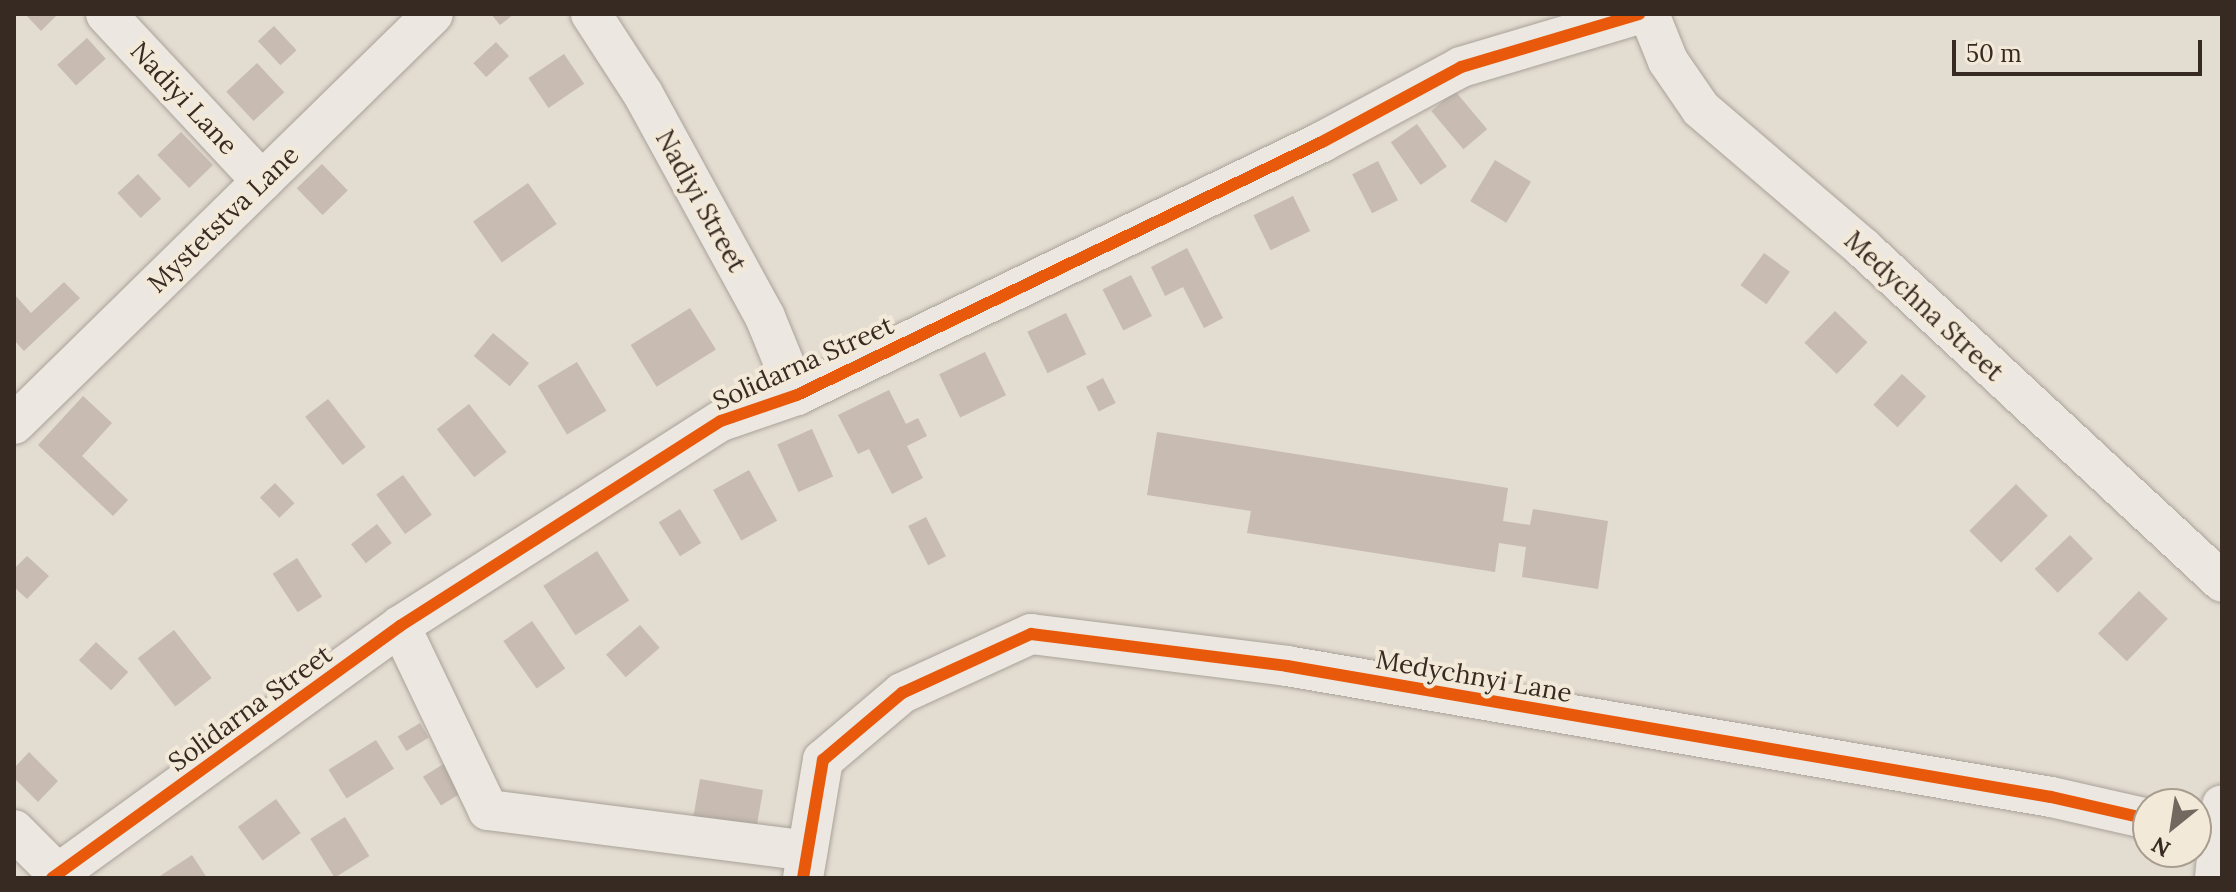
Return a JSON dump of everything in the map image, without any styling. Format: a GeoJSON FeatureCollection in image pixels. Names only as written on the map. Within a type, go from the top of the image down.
{"type":"FeatureCollection","features":[{"type":"Feature","properties":{"kind":"street","name":"Nadiyi Lane"},"geometry":{"type":"LineString","coordinates":[[106,14],[262,181]]}},
{"type":"Feature","properties":{"kind":"street","name":"Mystetstva Lane"},"geometry":{"type":"LineString","coordinates":[[14,424],[433,14]]}},
{"type":"Feature","properties":{"kind":"street","name":"Nadiyi Street"},"geometry":{"type":"LineString","coordinates":[[591,14],[643,94],[765,317],[797,395]]}},
{"type":"Feature","properties":{"kind":"street","name":"Solidarna Street"},"geometry":{"type":"LineString","coordinates":[[55,876],[400,626],[721,421],[797,395],[1322,142],[1461,67],[1639,14]]}},
{"type":"Feature","properties":{"kind":"street","name":"Medychna Street"},"geometry":{"type":"LineString","coordinates":[[1649,14],[1668,61],[1701,109],[1863,248],[2222,582]]}},
{"type":"Feature","properties":{"kind":"street"},"geometry":{"type":"LineString","coordinates":[[400,626],[488,810],[805,864]]}},
{"type":"Feature","properties":{"kind":"street","name":"Medychnyi Lane"},"geometry":{"type":"LineString","coordinates":[[805,864],[823,760],[902,693],[1031,634],[1287,666],[2035,794],[2132,815]]}},
{"type":"Feature","properties":{"kind":"street"},"geometry":{"type":"LineString","coordinates":[[2212,824],[2215,878]]}},
{"type":"Feature","properties":{"kind":"street"},"geometry":{"type":"LineString","coordinates":[[14,830],[55,876]]}},
{"type":"Feature","properties":{"kind":"building"},"geometry":{"type":"Polygon","coordinates":[[[25,14],[58,14],[41,31],[25,14]]]}},
{"type":"Feature","properties":{"kind":"building"},"geometry":{"type":"Polygon","coordinates":[[[491,14],[514,14],[500,25],[491,14]]]}},
{"type":"Feature","properties":{"kind":"building"},"geometry":{"type":"Polygon","coordinates":[[[274,26],[297,50],[280,65],[258,41],[274,26]]]}},
{"type":"Feature","properties":{"kind":"building"},"geometry":{"type":"Polygon","coordinates":[[[87,38],[106,59],[76,86],[57,65],[87,38]]]}},
{"type":"Feature","properties":{"kind":"building"},"geometry":{"type":"Polygon","coordinates":[[[496,42],[509,56],[486,77],[473,63],[496,42]]]}},
{"type":"Feature","properties":{"kind":"building"},"geometry":{"type":"Polygon","coordinates":[[[564,54],[584,84],[548,108],[528,78],[564,54]]]}},
{"type":"Feature","properties":{"kind":"building"},"geometry":{"type":"Polygon","coordinates":[[[257,63],[284,92],[254,121],[226,92],[257,63]]]}},
{"type":"Feature","properties":{"kind":"building"},"geometry":{"type":"Polygon","coordinates":[[[1455,91],[1487,129],[1463,149],[1431,111],[1455,91]]]}},
{"type":"Feature","properties":{"kind":"building"},"geometry":{"type":"Polygon","coordinates":[[[1417,124],[1447,167],[1421,185],[1391,142],[1417,124]]]}},
{"type":"Feature","properties":{"kind":"building"},"geometry":{"type":"Polygon","coordinates":[[[181,132],[213,165],[189,188],[157,155],[181,132]]]}},
{"type":"Feature","properties":{"kind":"building"},"geometry":{"type":"Polygon","coordinates":[[[1495,160],[1531,182],[1506,223],[1470,201],[1495,160]]]}},
{"type":"Feature","properties":{"kind":"building"},"geometry":{"type":"Polygon","coordinates":[[[1378,161],[1398,200],[1372,213],[1352,174],[1378,161]]]}},
{"type":"Feature","properties":{"kind":"building"},"geometry":{"type":"Polygon","coordinates":[[[322,164],[348,191],[323,215],[297,188],[322,164]]]}},
{"type":"Feature","properties":{"kind":"building"},"geometry":{"type":"Polygon","coordinates":[[[138,174],[161,199],[141,218],[118,193],[138,174]]]}},
{"type":"Feature","properties":{"kind":"building"},"geometry":{"type":"Polygon","coordinates":[[[528,183],[557,224],[502,262],[473,221],[528,183]]]}},
{"type":"Feature","properties":{"kind":"building"},"geometry":{"type":"Polygon","coordinates":[[[1293,196],[1310,231],[1271,250],[1253,215],[1293,196]]]}},
{"type":"Feature","properties":{"kind":"building"},"geometry":{"type":"Polygon","coordinates":[[[1187,248],[1223,318],[1204,328],[1183,287],[1165,296],[1151,267],[1187,248]]]}},
{"type":"Feature","properties":{"kind":"building"},"geometry":{"type":"Polygon","coordinates":[[[1764,253],[1790,272],[1766,304],[1740,285],[1764,253]]]}},
{"type":"Feature","properties":{"kind":"building"},"geometry":{"type":"Polygon","coordinates":[[[1131,275],[1152,316],[1123,331],[1102,290],[1131,275]]]}},
{"type":"Feature","properties":{"kind":"building"},"geometry":{"type":"Polygon","coordinates":[[[64,282],[80,298],[24,351],[14,340],[14,294],[31,313],[64,282]]]}},
{"type":"Feature","properties":{"kind":"building"},"geometry":{"type":"Polygon","coordinates":[[[690,308],[716,350],[657,387],[631,345],[690,308]]]}},
{"type":"Feature","properties":{"kind":"building"},"geometry":{"type":"Polygon","coordinates":[[[1835,311],[1867,342],[1837,374],[1804,343],[1835,311]]]}},
{"type":"Feature","properties":{"kind":"building"},"geometry":{"type":"Polygon","coordinates":[[[1066,313],[1086,354],[1048,373],[1027,332],[1066,313]]]}},
{"type":"Feature","properties":{"kind":"building"},"geometry":{"type":"Polygon","coordinates":[[[493,333],[529,363],[510,386],[474,356],[493,333]]]}},
{"type":"Feature","properties":{"kind":"building"},"geometry":{"type":"Polygon","coordinates":[[[985,352],[1006,395],[960,417],[939,374],[985,352]]]}},
{"type":"Feature","properties":{"kind":"building"},"geometry":{"type":"Polygon","coordinates":[[[577,362],[606,411],[567,435],[538,386],[577,362]]]}},
{"type":"Feature","properties":{"kind":"building"},"geometry":{"type":"Polygon","coordinates":[[[1902,374],[1926,397],[1897,427],[1873,405],[1902,374]]]}},
{"type":"Feature","properties":{"kind":"building"},"geometry":{"type":"Polygon","coordinates":[[[1103,378],[1116,403],[1099,412],[1086,387],[1103,378]]]}},
{"type":"Feature","properties":{"kind":"building"},"geometry":{"type":"Polygon","coordinates":[[[889,390],[906,424],[918,418],[927,436],[907,446],[923,478],[892,494],[869,449],[858,454],[838,415],[889,390]]]}},
{"type":"Feature","properties":{"kind":"building"},"geometry":{"type":"Polygon","coordinates":[[[83,396],[112,423],[82,456],[128,500],[113,516],[38,445],[83,396]]]}},
{"type":"Feature","properties":{"kind":"building"},"geometry":{"type":"Polygon","coordinates":[[[328,399],[366,447],[343,465],[305,417],[328,399]]]}},
{"type":"Feature","properties":{"kind":"building"},"geometry":{"type":"Polygon","coordinates":[[[469,404],[507,452],[474,477],[437,429],[469,404]]]}},
{"type":"Feature","properties":{"kind":"building"},"geometry":{"type":"Polygon","coordinates":[[[812,429],[833,477],[798,492],[777,444],[812,429]]]}},
{"type":"Feature","properties":{"kind":"building"},"geometry":{"type":"Polygon","coordinates":[[[1157,432],[1508,488],[1503,521],[1530,525],[1533,509],[1608,521],[1598,589],[1522,577],[1526,547],[1499,543],[1495,572],[1247,533],[1251,511],[1147,495],[1157,432]]]}},
{"type":"Feature","properties":{"kind":"building"},"geometry":{"type":"Polygon","coordinates":[[[749,470],[777,521],[741,541],[713,490],[749,470]]]}},
{"type":"Feature","properties":{"kind":"building"},"geometry":{"type":"Polygon","coordinates":[[[403,475],[432,515],[405,534],[376,494],[403,475]]]}},
{"type":"Feature","properties":{"kind":"building"},"geometry":{"type":"Polygon","coordinates":[[[275,483],[294,503],[279,518],[260,498],[275,483]]]}},
{"type":"Feature","properties":{"kind":"building"},"geometry":{"type":"Polygon","coordinates":[[[2016,484],[2048,516],[2001,562],[1969,531],[2016,484]]]}},
{"type":"Feature","properties":{"kind":"building"},"geometry":{"type":"Polygon","coordinates":[[[680,509],[701,543],[680,556],[659,522],[680,509]]]}},
{"type":"Feature","properties":{"kind":"building"},"geometry":{"type":"Polygon","coordinates":[[[926,517],[946,556],[928,565],[908,526],[926,517]]]}},
{"type":"Feature","properties":{"kind":"building"},"geometry":{"type":"Polygon","coordinates":[[[377,524],[392,543],[366,563],[351,544],[377,524]]]}},
{"type":"Feature","properties":{"kind":"building"},"geometry":{"type":"Polygon","coordinates":[[[2070,535],[2093,559],[2058,593],[2035,569],[2070,535]]]}},
{"type":"Feature","properties":{"kind":"building"},"geometry":{"type":"Polygon","coordinates":[[[597,551],[629,600],[575,635],[543,586],[597,551]]]}},
{"type":"Feature","properties":{"kind":"building"},"geometry":{"type":"Polygon","coordinates":[[[27,556],[49,576],[27,599],[14,587],[14,569],[27,556]]]}},
{"type":"Feature","properties":{"kind":"building"},"geometry":{"type":"Polygon","coordinates":[[[297,558],[322,597],[298,612],[273,574],[297,558]]]}},
{"type":"Feature","properties":{"kind":"building"},"geometry":{"type":"Polygon","coordinates":[[[2139,591],[2168,619],[2127,661],[2098,633],[2139,591]]]}},
{"type":"Feature","properties":{"kind":"building"},"geometry":{"type":"Polygon","coordinates":[[[532,621],[565,669],[537,689],[503,641],[532,621]]]}},
{"type":"Feature","properties":{"kind":"building"},"geometry":{"type":"Polygon","coordinates":[[[640,625],[660,648],[626,677],[606,655],[640,625]]]}},
{"type":"Feature","properties":{"kind":"building"},"geometry":{"type":"Polygon","coordinates":[[[174,630],[212,678],[175,706],[138,658],[174,630]]]}},
{"type":"Feature","properties":{"kind":"building"},"geometry":{"type":"Polygon","coordinates":[[[96,642],[128,672],[111,690],[79,660],[96,642]]]}},
{"type":"Feature","properties":{"kind":"building"},"geometry":{"type":"Polygon","coordinates":[[[420,723],[429,738],[406,751],[398,736],[420,723]]]}},
{"type":"Feature","properties":{"kind":"building"},"geometry":{"type":"Polygon","coordinates":[[[376,740],[394,769],[347,799],[329,770],[376,740]]]}},
{"type":"Feature","properties":{"kind":"building"},"geometry":{"type":"Polygon","coordinates":[[[29,752],[58,781],[38,802],[14,778],[14,768],[29,752]]]}},
{"type":"Feature","properties":{"kind":"building"},"geometry":{"type":"Polygon","coordinates":[[[445,763],[463,792],[441,806],[423,777],[445,763]]]}},
{"type":"Feature","properties":{"kind":"building"},"geometry":{"type":"Polygon","coordinates":[[[700,779],[763,790],[756,830],[693,819],[700,779]]]}},
{"type":"Feature","properties":{"kind":"building"},"geometry":{"type":"Polygon","coordinates":[[[276,799],[301,833],[263,861],[238,827],[276,799]]]}},
{"type":"Feature","properties":{"kind":"building"},"geometry":{"type":"Polygon","coordinates":[[[345,817],[369,856],[335,878],[310,839],[345,817]]]}},
{"type":"Feature","properties":{"kind":"building"},"geometry":{"type":"Polygon","coordinates":[[[192,855],[207,878],[157,878],[192,855]]]}},
{"type":"Feature","properties":{"kind":"cycle path"},"geometry":{"type":"LineString","coordinates":[[52,878],[400,626],[721,421],[797,395],[1322,142],[1461,67],[1639,14]]}},
{"type":"Feature","properties":{"kind":"cycle path"},"geometry":{"type":"LineString","coordinates":[[803,878],[823,760],[902,693],[1031,634],[1287,666],[2051,797],[2132,815]]}}]}
